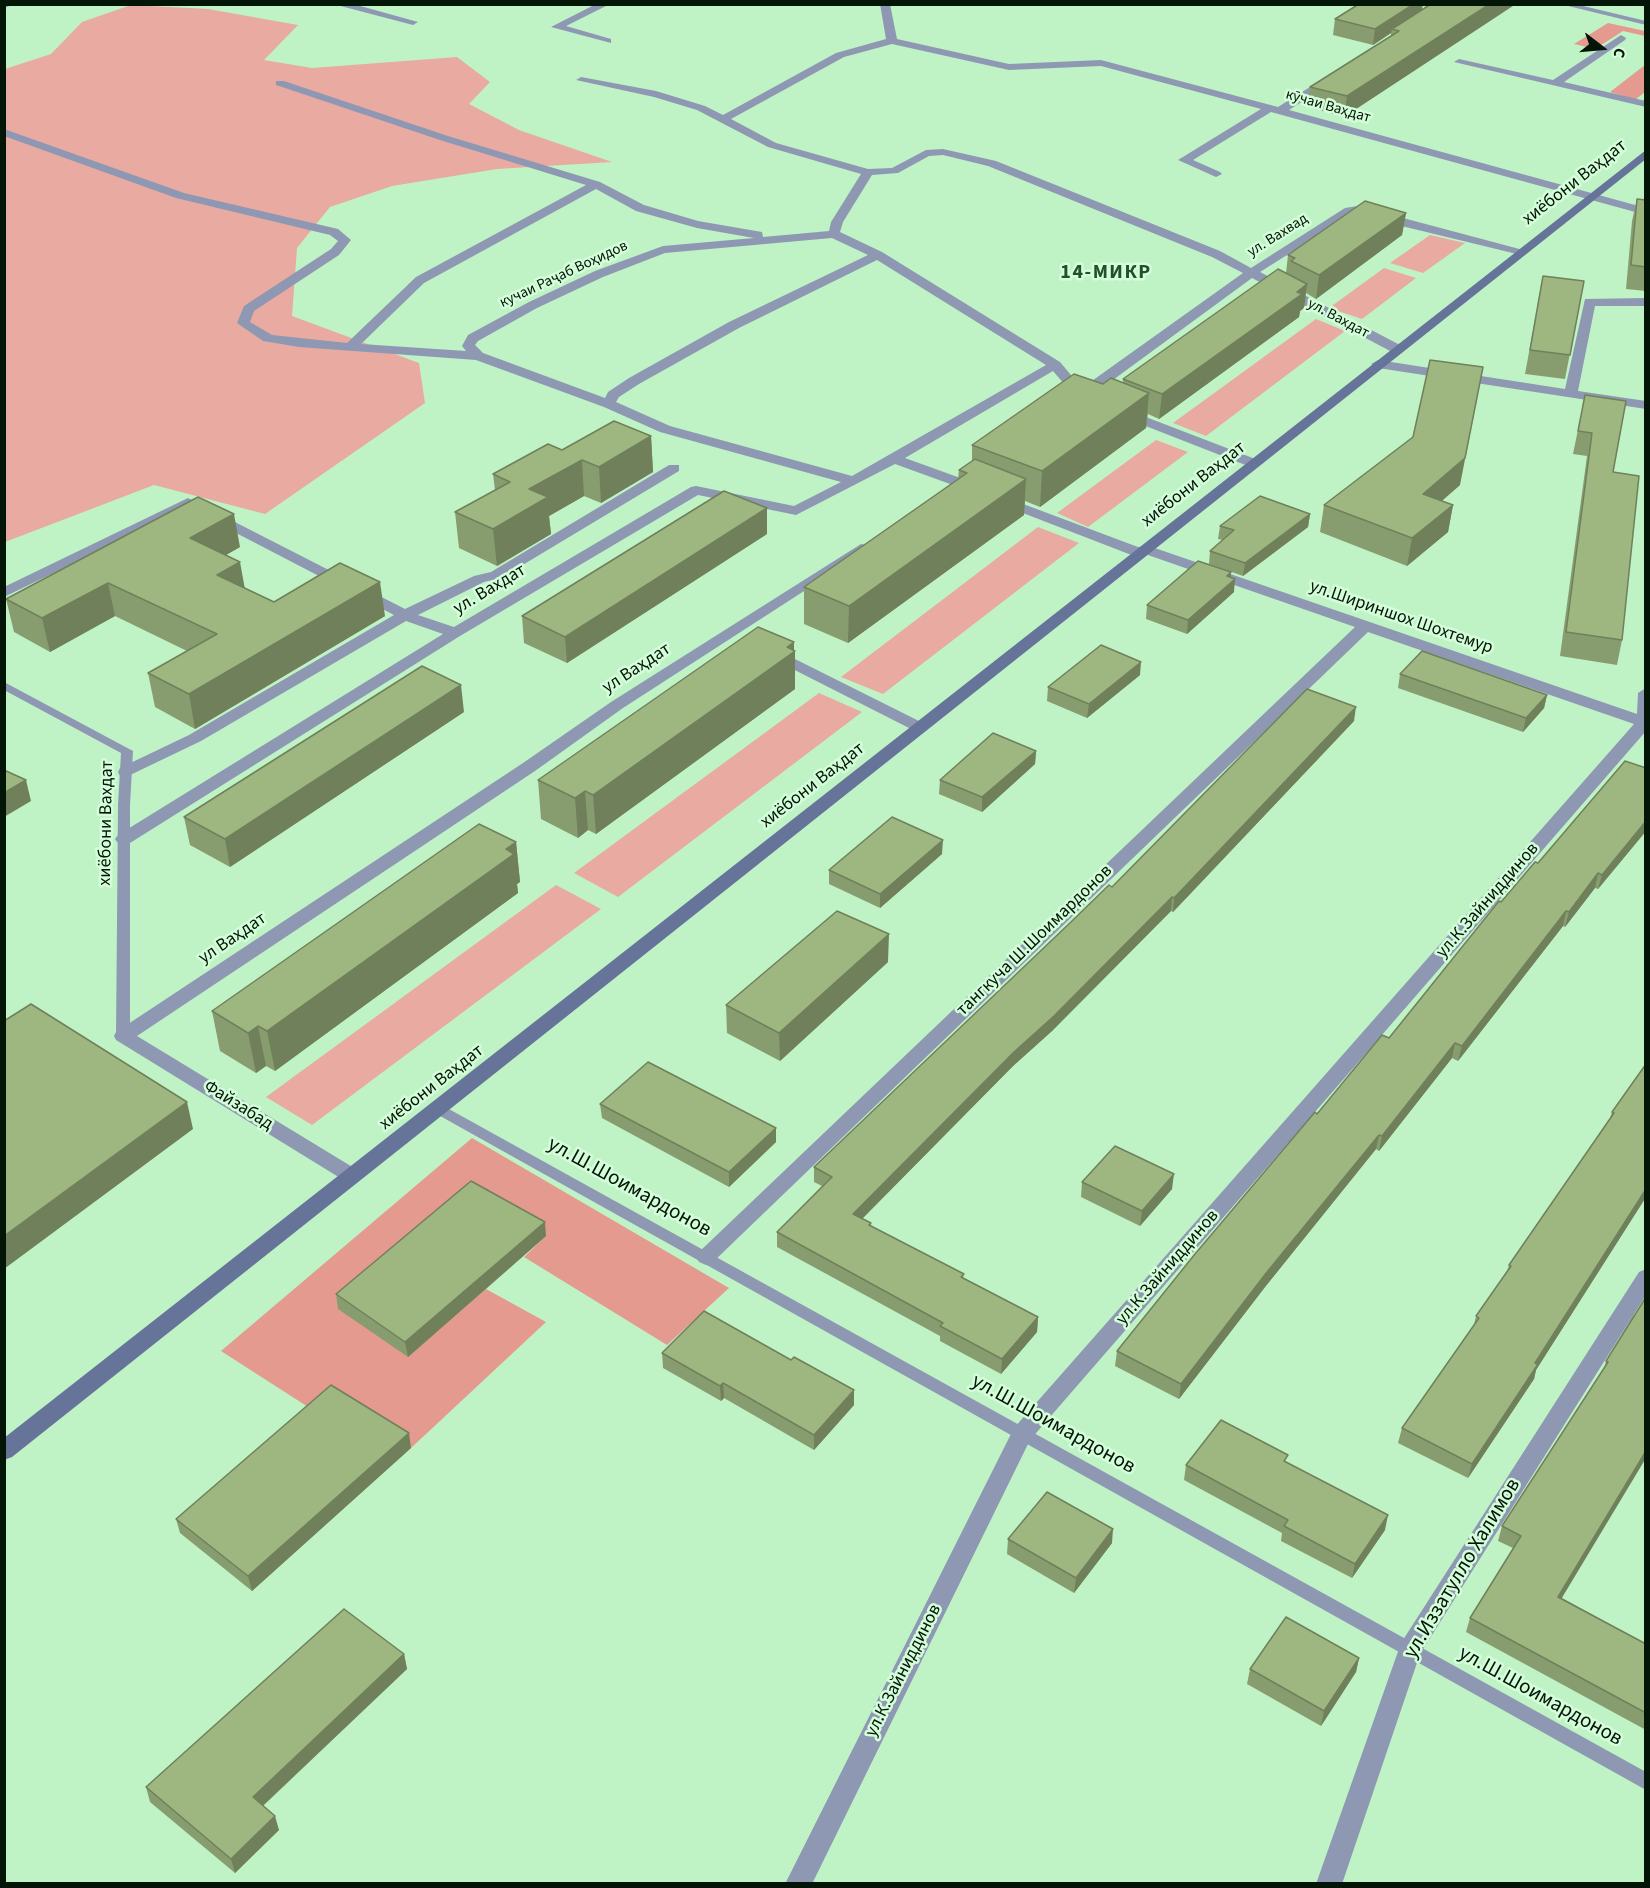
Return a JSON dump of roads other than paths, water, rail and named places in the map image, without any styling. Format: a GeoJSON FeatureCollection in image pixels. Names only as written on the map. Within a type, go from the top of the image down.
{"type":"FeatureCollection","features":[{"type":"Feature","properties":{"kind":"main road","name":"хиёбони Ваҳдат"},"geometry":{"type":"LineString","coordinates":[[4,1450],[1646,153]]}},
{"type":"Feature","properties":{"kind":"street"},"geometry":{"type":"LineString","coordinates":[[4,5],[10,4]]}},
{"type":"Feature","properties":{"kind":"street"},"geometry":{"type":"LineString","coordinates":[[338,4],[412,22]]}},
{"type":"Feature","properties":{"kind":"street"},"geometry":{"type":"LineString","coordinates":[[605,4],[556,27],[606,41]]}},
{"type":"Feature","properties":{"kind":"street"},"geometry":{"type":"LineString","coordinates":[[725,118],[840,55],[892,41],[885,4]]}},
{"type":"Feature","properties":{"kind":"street"},"geometry":{"type":"LineString","coordinates":[[1556,83],[1621,38]]}},
{"type":"Feature","properties":{"kind":"street","name":"кӯчаи Ваҳдат"},"geometry":{"type":"LineString","coordinates":[[892,41],[1009,67],[1056,63],[1101,63],[1276,108],[1646,212]]}},
{"type":"Feature","properties":{"kind":"street"},"geometry":{"type":"LineString","coordinates":[[1459,62],[1646,104]]}},
{"type":"Feature","properties":{"kind":"street"},"geometry":{"type":"LineString","coordinates":[[1216,174],[1184,160],[1341,72]]}},
{"type":"Feature","properties":{"kind":"street"},"geometry":{"type":"LineString","coordinates":[[581,80],[656,94],[725,118],[772,145],[868,172],[837,222],[834,234],[878,255],[1055,365],[894,459]]}},
{"type":"Feature","properties":{"kind":"street"},"geometry":{"type":"LineString","coordinates":[[280,83],[444,138],[596,184],[652,211],[697,224],[788,240]]}},
{"type":"Feature","properties":{"kind":"street"},"geometry":{"type":"LineString","coordinates":[[4,132],[180,196],[334,232],[345,240],[335,252],[248,309],[243,323],[268,338],[350,347],[478,356],[609,405],[665,429],[851,480]]}},
{"type":"Feature","properties":{"kind":"street","name":"ул. Вахдат"},"geometry":{"type":"LineString","coordinates":[[868,172],[894,171],[926,153],[943,152],[993,164],[1216,254],[1397,349]]}},
{"type":"Feature","properties":{"kind":"street"},"geometry":{"type":"LineString","coordinates":[[350,347],[420,280],[596,184]]}},
{"type":"Feature","properties":{"kind":"street","name":"ул. Вахвад"},"geometry":{"type":"LineString","coordinates":[[1055,365],[1086,397],[1251,273],[1355,210],[1521,251]]}},
{"type":"Feature","properties":{"kind":"street","name":"кучаи Раҷаб Воҳидов"},"geometry":{"type":"LineString","coordinates":[[478,356],[468,346],[473,338],[571,287],[663,250],[834,234]]}},
{"type":"Feature","properties":{"kind":"street"},"geometry":{"type":"LineString","coordinates":[[609,405],[613,395],[644,375],[734,325],[878,255]]}},
{"type":"Feature","properties":{"kind":"street"},"geometry":{"type":"LineString","coordinates":[[1577,395],[1589,302],[1646,302]]}},
{"type":"Feature","properties":{"kind":"street"},"geometry":{"type":"LineString","coordinates":[[1378,364],[1646,405]]}},
{"type":"Feature","properties":{"kind":"street"},"geometry":{"type":"LineString","coordinates":[[1113,408],[1253,463]]}},
{"type":"Feature","properties":{"kind":"street"},"geometry":{"type":"LineString","coordinates":[[894,459],[1141,551]]}},
{"type":"Feature","properties":{"kind":"street","name":"ул. Вахдат"},"geometry":{"type":"LineString","coordinates":[[124,840],[455,633],[696,490],[796,511],[894,459]]}},
{"type":"Feature","properties":{"kind":"street"},"geometry":{"type":"LineString","coordinates":[[126,772],[195,738],[405,615],[479,579],[496,575],[674,468]]}},
{"type":"Feature","properties":{"kind":"street"},"geometry":{"type":"LineString","coordinates":[[932,503],[973,488]]}},
{"type":"Feature","properties":{"kind":"street"},"geometry":{"type":"LineString","coordinates":[[4,594],[188,502],[405,615],[455,633]]}},
{"type":"Feature","properties":{"kind":"street","name":"ул Ваҳдат"},"geometry":{"type":"LineString","coordinates":[[123,1036],[732,631],[872,541]]}},
{"type":"Feature","properties":{"kind":"street","name":"ул.Шириншох Шохтемур"},"geometry":{"type":"LineString","coordinates":[[1141,551],[1645,723]]}},
{"type":"Feature","properties":{"kind":"street","name":"тангкуча Ш.Шоимардонов"},"geometry":{"type":"LineString","coordinates":[[706,1257],[1365,626]]}},
{"type":"Feature","properties":{"kind":"street"},"geometry":{"type":"LineString","coordinates":[[732,631],[919,727]]}},
{"type":"Feature","properties":{"kind":"street"},"geometry":{"type":"LineString","coordinates":[[1645,723],[1646,693]]}},
{"type":"Feature","properties":{"kind":"street","name":"ул.К.Зайниддинов"},"geometry":{"type":"LineString","coordinates":[[798,1884],[1022,1434],[1645,723]]}},
{"type":"Feature","properties":{"kind":"street","name":"Файзабад"},"geometry":{"type":"LineString","coordinates":[[123,1036],[352,1176]]}},
{"type":"Feature","properties":{"kind":"street","name":"ул.Иззатулло Халимов"},"geometry":{"type":"LineString","coordinates":[[1329,1884],[1409,1650],[1646,1277]]}},
{"type":"Feature","properties":{"kind":"lane"},"geometry":{"type":"LineString","coordinates":[[1563,4],[1646,24]]}},
{"type":"Feature","properties":{"kind":"lane","name":"хиёбони Вахдат"},"geometry":{"type":"LineString","coordinates":[[4,686],[127,751],[123,1036]]}},
{"type":"Feature","properties":{"kind":"lane","name":"ул.Ш.Шоимардонов"},"geometry":{"type":"LineString","coordinates":[[438,1108],[1646,1782]]}},
{"type":"Feature","properties":{"kind":"district","name":"14-МИКР"},"geometry":{"type":"Point","coordinates":[1106,274]}}]}
